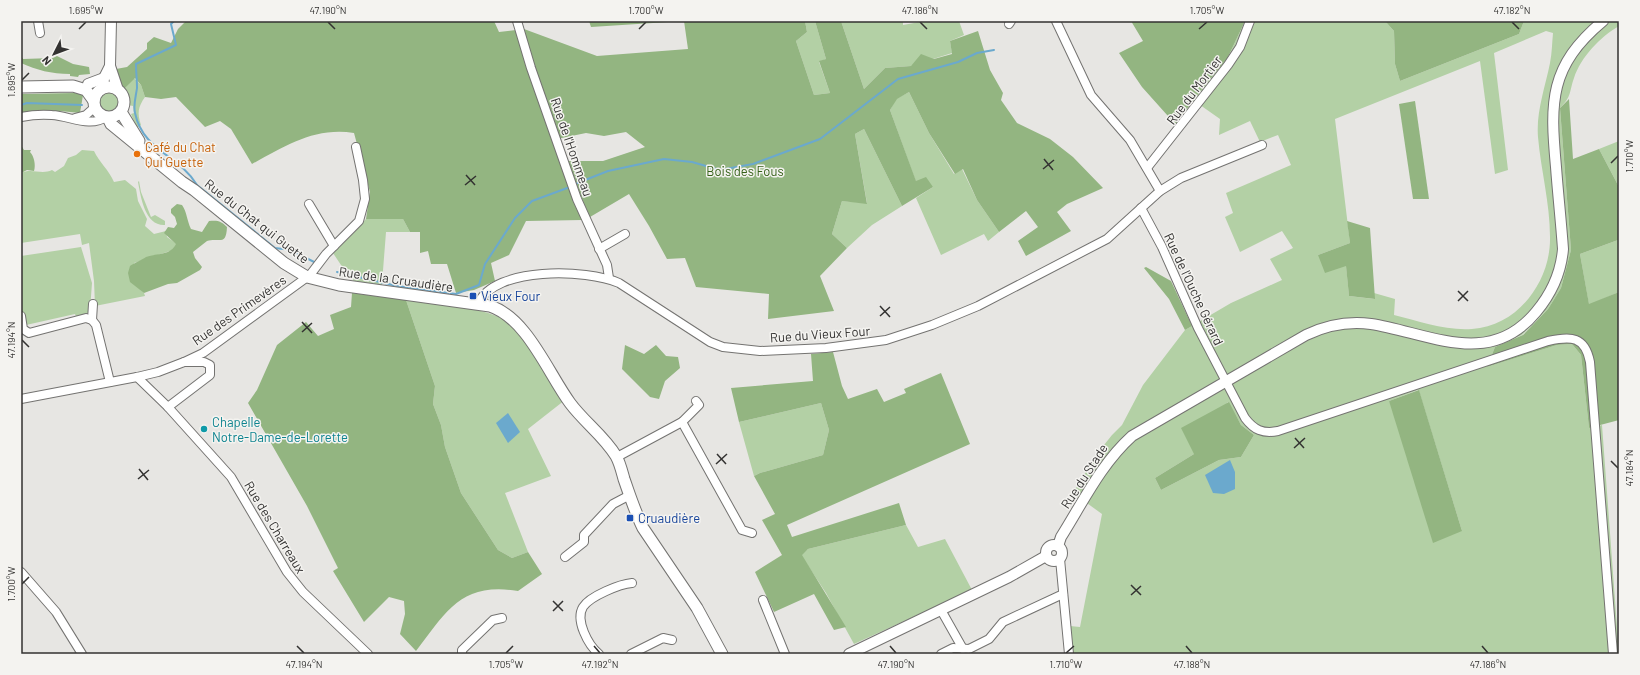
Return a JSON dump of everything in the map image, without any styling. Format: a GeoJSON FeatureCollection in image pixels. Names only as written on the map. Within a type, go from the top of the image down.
{"type":"FeatureCollection","features":[{"type":"Feature","properties":{"kind":"main road"},"geometry":{"type":"LineString","coordinates":[[21,88],[72,86],[86,90],[101,115],[107,117],[118,115],[125,103],[118,90],[103,85],[79,83],[72,86]]}},
{"type":"Feature","properties":{"kind":"main road"},"geometry":{"type":"LineString","coordinates":[[95,104],[98,92],[103,85]]}},
{"type":"Feature","properties":{"kind":"main road","name":"Rue du Chat qui Guette"},"geometry":{"type":"LineString","coordinates":[[121,112],[138,140],[190,187],[284,263],[307,277]]}},
{"type":"Feature","properties":{"kind":"main road","name":"Rue du Chat qui Guette"},"geometry":{"type":"LineString","coordinates":[[107,117],[111,124],[190,187]]}},
{"type":"Feature","properties":{"kind":"main road","name":"Rue de la Cruaudière"},"geometry":{"type":"LineString","coordinates":[[307,277],[339,285],[478,304],[499,309],[514,320],[526,334],[571,404],[597,431],[617,457],[643,528],[697,608],[722,654]]}},
{"type":"Feature","properties":{"kind":"street"},"geometry":{"type":"LineString","coordinates":[[38,21],[40,33]]}},
{"type":"Feature","properties":{"kind":"street"},"geometry":{"type":"LineString","coordinates":[[103,85],[110,66],[111,21]]}},
{"type":"Feature","properties":{"kind":"street","name":"Rue de l'Hommeau"},"geometry":{"type":"LineString","coordinates":[[517,21],[531,68],[577,199],[607,265],[609,278]]}},
{"type":"Feature","properties":{"kind":"street"},"geometry":{"type":"LineString","coordinates":[[1056,21],[1091,95],[1130,140],[1160,191]]}},
{"type":"Feature","properties":{"kind":"street","name":"Rue du Mortier"},"geometry":{"type":"LineString","coordinates":[[1147,168],[1228,65],[1240,47],[1250,21]]}},
{"type":"Feature","properties":{"kind":"street","name":"Rue du Stade"},"geometry":{"type":"LineString","coordinates":[[1058,546],[1061,537],[1103,468],[1119,447],[1150,424],[1306,335],[1327,326],[1346,323],[1371,324],[1450,343],[1467,345],[1491,341],[1510,333],[1531,318],[1545,301],[1556,280],[1562,260],[1563,249],[1552,121],[1554,98],[1566,62],[1588,33],[1603,21]]}},
{"type":"Feature","properties":{"kind":"street"},"geometry":{"type":"LineString","coordinates":[[110,66],[118,90]]}},
{"type":"Feature","properties":{"kind":"street"},"geometry":{"type":"LineString","coordinates":[[72,118],[86,115],[95,104]]}},
{"type":"Feature","properties":{"kind":"street"},"geometry":{"type":"LineString","coordinates":[[21,117],[39,115],[72,118],[92,122],[107,117]]}},
{"type":"Feature","properties":{"kind":"street","name":"Rue du Vieux Four"},"geometry":{"type":"LineString","coordinates":[[478,304],[485,293],[496,285],[520,278],[543,274],[578,273],[609,278],[619,283],[710,342],[723,347],[760,351],[826,348],[868,344],[909,332],[978,306],[1107,239],[1160,191],[1181,178],[1262,145]]}},
{"type":"Feature","properties":{"kind":"street","name":"Rue des Primevères"},"geometry":{"type":"LineString","coordinates":[[21,399],[52,395],[137,377],[158,372],[184,362],[202,353],[307,277],[334,246],[359,221],[363,211],[365,199],[356,147]]}},
{"type":"Feature","properties":{"kind":"street"},"geometry":{"type":"LineString","coordinates":[[309,204],[334,246]]}},
{"type":"Feature","properties":{"kind":"street","name":"Rue de l'Ouche Gérard"},"geometry":{"type":"LineString","coordinates":[[1141,208],[1162,247],[1198,328],[1245,418],[1251,426],[1268,433],[1278,431],[1548,341],[1563,337],[1573,338],[1581,342],[1588,351],[1590,362],[1613,654]]}},
{"type":"Feature","properties":{"kind":"street"},"geometry":{"type":"LineString","coordinates":[[599,249],[625,234]]}},
{"type":"Feature","properties":{"kind":"street"},"geometry":{"type":"LineString","coordinates":[[92,320],[93,304]]}},
{"type":"Feature","properties":{"kind":"street"},"geometry":{"type":"LineString","coordinates":[[21,316],[23,329],[29,333],[86,318],[92,320],[96,325],[110,382]]}},
{"type":"Feature","properties":{"kind":"street"},"geometry":{"type":"LineString","coordinates":[[168,407],[210,375],[210,365],[204,362],[184,362]]}},
{"type":"Feature","properties":{"kind":"street","name":"Rue des Charreaux"},"geometry":{"type":"LineString","coordinates":[[137,377],[168,407],[231,477],[272,549],[287,572],[303,592],[368,654]]}},
{"type":"Feature","properties":{"kind":"street"},"geometry":{"type":"LineString","coordinates":[[617,457],[682,422],[699,405],[696,401]]}},
{"type":"Feature","properties":{"kind":"street"},"geometry":{"type":"LineString","coordinates":[[682,422],[742,530],[752,533]]}},
{"type":"Feature","properties":{"kind":"street"},"geometry":{"type":"LineString","coordinates":[[565,557],[584,542],[584,536],[613,504],[630,495]]}},
{"type":"Feature","properties":{"kind":"street"},"geometry":{"type":"LineString","coordinates":[[1046,556],[1048,547],[1053,545],[1058,546],[1062,552],[1060,559],[1069,654]]}},
{"type":"Feature","properties":{"kind":"street"},"geometry":{"type":"LineString","coordinates":[[1046,556],[1053,561],[1060,559]]}},
{"type":"Feature","properties":{"kind":"street"},"geometry":{"type":"LineString","coordinates":[[850,654],[1009,577],[1046,556]]}},
{"type":"Feature","properties":{"kind":"street"},"geometry":{"type":"LineString","coordinates":[[21,572],[56,612],[82,654]]}},
{"type":"Feature","properties":{"kind":"street"},"geometry":{"type":"LineString","coordinates":[[599,654],[584,632],[580,614],[584,605],[611,588],[632,583]]}},
{"type":"Feature","properties":{"kind":"street"},"geometry":{"type":"LineString","coordinates":[[941,654],[953,648],[969,649],[989,639],[1003,622],[1063,594]]}},
{"type":"Feature","properties":{"kind":"street"},"geometry":{"type":"LineString","coordinates":[[763,600],[785,654]]}},
{"type":"Feature","properties":{"kind":"street"},"geometry":{"type":"LineString","coordinates":[[941,610],[963,649]]}},
{"type":"Feature","properties":{"kind":"street"},"geometry":{"type":"LineString","coordinates":[[462,654],[462,650],[493,620],[502,618]]}},
{"type":"Feature","properties":{"kind":"street"},"geometry":{"type":"LineString","coordinates":[[632,654],[662,638],[672,640]]}},
{"type":"Feature","properties":{"kind":"green space","name":"Bois des Fous"},"geometry":{"type":"Polygon","coordinates":[[[186,21],[494,21],[499,32],[524,29],[597,56],[688,49],[684,21],[805,21],[807,32],[796,41],[814,95],[830,93],[819,61],[826,59],[815,21],[841,21],[864,89],[885,68],[911,66],[921,54],[934,59],[952,54],[950,41],[978,31],[990,70],[1003,93],[1001,100],[1017,123],[1050,139],[1073,157],[1103,188],[1067,204],[1057,212],[1071,231],[1026,256],[1018,241],[1038,227],[1026,211],[999,232],[977,200],[963,169],[955,174],[929,133],[909,92],[897,99],[890,110],[916,181],[926,177],[933,187],[902,206],[864,129],[855,134],[867,204],[842,201],[832,234],[847,248],[820,276],[834,311],[768,319],[769,294],[696,287],[685,258],[667,259],[629,194],[590,217],[568,161],[603,161],[645,147],[626,132],[604,136],[586,133],[552,140],[573,200],[582,220],[526,221],[509,255],[491,263],[495,281],[474,290],[456,293],[447,264],[431,264],[428,251],[420,253],[420,232],[410,232],[403,219],[366,219],[370,192],[354,133],[340,132],[313,135],[289,145],[252,164],[231,129],[220,121],[205,127],[176,97],[161,99],[145,97],[141,85],[135,78],[124,89],[118,78],[116,69],[127,67],[147,49],[147,43],[154,37],[171,43],[178,29],[186,21]]]}},
{"type":"Feature","properties":{"kind":"green space"},"geometry":{"type":"Polygon","coordinates":[[[589,21],[684,21],[591,27],[589,21]]]}},
{"type":"Feature","properties":{"kind":"green space"},"geometry":{"type":"Polygon","coordinates":[[[805,21],[815,21],[826,59],[819,62],[830,93],[814,95],[796,41],[807,32],[805,21]]]}},
{"type":"Feature","properties":{"kind":"green space"},"geometry":{"type":"Polygon","coordinates":[[[841,21],[903,21],[903,25],[925,21],[959,21],[964,35],[950,41],[952,53],[911,66],[885,68],[864,89],[841,21]]]}},
{"type":"Feature","properties":{"kind":"green space"},"geometry":{"type":"Polygon","coordinates":[[[1131,21],[1245,21],[1227,59],[1193,100],[1176,125],[1142,87],[1119,53],[1143,41],[1131,21]]]}},
{"type":"Feature","properties":{"kind":"green space"},"geometry":{"type":"Polygon","coordinates":[[[1245,21],[1385,21],[1394,31],[1395,64],[1400,81],[1519,34],[1524,21],[1619,21],[1619,26],[1598,42],[1586,55],[1577,70],[1568,97],[1560,108],[1571,250],[1561,288],[1548,309],[1522,335],[1495,347],[1487,367],[1557,345],[1572,344],[1581,355],[1589,428],[1602,425],[1619,654],[1073,654],[1070,626],[1080,627],[1102,514],[1073,493],[1096,455],[1122,425],[1143,385],[1185,330],[1231,303],[1282,280],[1270,259],[1293,248],[1282,231],[1240,252],[1225,217],[1233,213],[1226,193],[1291,165],[1278,135],[1260,142],[1250,121],[1219,135],[1220,119],[1193,100],[1227,59],[1245,21]],[[1546,31],[1494,53],[1508,170],[1495,174],[1480,61],[1335,119],[1350,243],[1318,255],[1346,265],[1349,296],[1374,299],[1374,293],[1395,299],[1394,315],[1433,325],[1462,329],[1489,326],[1504,320],[1529,298],[1538,285],[1545,270],[1549,253],[1549,212],[1538,137],[1538,118],[1552,52],[1553,33],[1546,31]],[[1418,390],[1389,401],[1462,531],[1419,391],[1418,390]],[[1228,402],[1194,454],[1155,478],[1161,490],[1219,460],[1241,457],[1254,435],[1241,425],[1228,402]]]}},
{"type":"Feature","properties":{"kind":"green space"},"geometry":{"type":"Polygon","coordinates":[[[1385,21],[1524,21],[1519,34],[1400,81],[1395,64],[1394,31],[1385,21]]]}},
{"type":"Feature","properties":{"kind":"green space"},"geometry":{"type":"Polygon","coordinates":[[[21,56],[23,59],[53,58],[57,56],[73,64],[89,67],[90,74],[79,75],[78,77],[70,76],[70,74],[44,71],[21,63],[21,56]]]}},
{"type":"Feature","properties":{"kind":"green space"},"geometry":{"type":"Polygon","coordinates":[[[134,78],[141,85],[145,97],[139,110],[141,125],[137,128],[131,114],[134,113],[133,106],[128,105],[128,98],[124,89],[134,78]]]}},
{"type":"Feature","properties":{"kind":"green space"},"geometry":{"type":"Polygon","coordinates":[[[109,91],[117,95],[121,103],[117,111],[109,115],[101,111],[97,103],[101,95],[109,91]]]}},
{"type":"Feature","properties":{"kind":"green space"},"geometry":{"type":"Polygon","coordinates":[[[909,92],[929,133],[954,174],[962,169],[977,200],[999,232],[988,241],[984,234],[941,255],[916,198],[933,187],[916,182],[890,110],[896,99],[909,92]]]}},
{"type":"Feature","properties":{"kind":"green space"},"geometry":{"type":"Polygon","coordinates":[[[75,93],[83,95],[80,113],[60,111],[21,114],[21,94],[75,93]]]}},
{"type":"Feature","properties":{"kind":"green space"},"geometry":{"type":"Polygon","coordinates":[[[1569,99],[1573,159],[1599,149],[1619,187],[1619,242],[1618,240],[1580,254],[1589,304],[1619,292],[1619,420],[1589,428],[1581,355],[1572,344],[1557,345],[1487,367],[1495,347],[1523,335],[1548,309],[1561,288],[1571,250],[1560,108],[1569,99]]]}},
{"type":"Feature","properties":{"kind":"green space"},"geometry":{"type":"Polygon","coordinates":[[[1415,101],[1429,199],[1413,199],[1399,104],[1415,101]]]}},
{"type":"Feature","properties":{"kind":"green space"},"geometry":{"type":"Polygon","coordinates":[[[864,129],[902,206],[872,225],[847,248],[832,234],[842,201],[867,203],[855,134],[864,129]]]}},
{"type":"Feature","properties":{"kind":"green space"},"geometry":{"type":"Polygon","coordinates":[[[1619,141],[1619,187],[1599,149],[1619,141]]]}},
{"type":"Feature","properties":{"kind":"green space"},"geometry":{"type":"Polygon","coordinates":[[[21,145],[24,150],[31,150],[30,152],[35,163],[34,171],[27,170],[21,173],[21,145]]]}},
{"type":"Feature","properties":{"kind":"green space"},"geometry":{"type":"Polygon","coordinates":[[[82,150],[94,151],[114,182],[125,180],[136,189],[138,201],[147,219],[145,226],[154,234],[166,231],[167,237],[177,244],[173,250],[134,263],[135,284],[145,296],[95,306],[94,281],[89,243],[82,245],[80,234],[21,243],[21,173],[29,171],[44,172],[52,170],[55,172],[64,166],[68,158],[76,155],[82,150]]]}},
{"type":"Feature","properties":{"kind":"green space"},"geometry":{"type":"Polygon","coordinates":[[[139,181],[141,192],[151,217],[155,215],[165,221],[165,225],[158,224],[148,216],[141,196],[139,181]]]}},
{"type":"Feature","properties":{"kind":"green space"},"geometry":{"type":"Polygon","coordinates":[[[177,204],[182,205],[184,208],[191,229],[202,232],[209,221],[217,221],[221,222],[227,227],[225,237],[221,240],[207,241],[193,252],[195,258],[202,267],[200,270],[177,283],[168,284],[144,293],[130,282],[128,273],[130,266],[146,257],[170,251],[173,248],[176,244],[164,233],[168,227],[174,228],[177,224],[175,217],[171,213],[171,209],[177,204]]]}},
{"type":"Feature","properties":{"kind":"green space"},"geometry":{"type":"Polygon","coordinates":[[[366,219],[403,219],[410,232],[386,232],[381,296],[352,293],[354,272],[343,268],[333,253],[366,219]]]}},
{"type":"Feature","properties":{"kind":"green space"},"geometry":{"type":"Polygon","coordinates":[[[1347,221],[1370,228],[1375,299],[1349,296],[1346,266],[1325,273],[1318,255],[1350,243],[1347,221]]]}},
{"type":"Feature","properties":{"kind":"green space"},"geometry":{"type":"Polygon","coordinates":[[[1618,240],[1619,292],[1589,305],[1580,254],[1618,240]]]}},
{"type":"Feature","properties":{"kind":"green space"},"geometry":{"type":"Polygon","coordinates":[[[81,247],[92,283],[90,310],[85,316],[77,319],[75,314],[26,325],[21,307],[21,256],[81,247]]]}},
{"type":"Feature","properties":{"kind":"green space"},"geometry":{"type":"Polygon","coordinates":[[[1146,267],[1171,281],[1192,326],[1185,330],[1169,299],[1144,268],[1146,267]]]}},
{"type":"Feature","properties":{"kind":"green space"},"geometry":{"type":"Polygon","coordinates":[[[352,293],[406,300],[435,386],[433,404],[441,425],[445,447],[461,493],[498,550],[512,558],[528,552],[542,574],[518,591],[499,589],[482,591],[469,595],[447,612],[416,651],[400,634],[405,614],[404,601],[389,597],[364,622],[333,571],[338,568],[307,506],[248,403],[257,390],[277,345],[306,322],[318,336],[334,329],[330,315],[351,307],[352,293]]]}},
{"type":"Feature","properties":{"kind":"green space"},"geometry":{"type":"Polygon","coordinates":[[[406,300],[477,310],[499,317],[508,322],[526,342],[544,366],[565,400],[528,429],[551,476],[505,493],[528,552],[512,558],[498,550],[461,493],[445,447],[441,425],[433,404],[435,386],[406,300]]]}},
{"type":"Feature","properties":{"kind":"green space"},"geometry":{"type":"Polygon","coordinates":[[[625,345],[644,354],[656,345],[666,356],[678,357],[680,368],[665,381],[659,399],[650,397],[622,369],[625,345]]]}},
{"type":"Feature","properties":{"kind":"green space"},"geometry":{"type":"Polygon","coordinates":[[[833,352],[842,386],[848,399],[877,389],[884,402],[906,393],[904,389],[941,373],[970,444],[787,525],[792,537],[899,503],[906,525],[808,549],[802,555],[846,627],[834,630],[814,594],[774,612],[755,572],[782,555],[762,520],[775,514],[754,476],[823,455],[829,430],[821,403],[739,422],[731,388],[813,381],[811,354],[833,352]]]}},
{"type":"Feature","properties":{"kind":"green space"},"geometry":{"type":"Polygon","coordinates":[[[1419,390],[1462,531],[1433,543],[1389,401],[1419,390]]]}},
{"type":"Feature","properties":{"kind":"green space"},"geometry":{"type":"Polygon","coordinates":[[[1229,402],[1241,425],[1254,435],[1241,457],[1219,460],[1161,490],[1155,478],[1194,454],[1181,428],[1229,402]]]}},
{"type":"Feature","properties":{"kind":"green space"},"geometry":{"type":"Polygon","coordinates":[[[821,403],[829,430],[823,455],[754,476],[739,422],[821,403]]]}},
{"type":"Feature","properties":{"kind":"green space"},"geometry":{"type":"Polygon","coordinates":[[[906,525],[918,547],[945,539],[972,590],[854,644],[826,593],[801,555],[808,549],[906,525]]]}},
{"type":"Feature","properties":{"kind":"water"},"geometry":{"type":"Polygon","coordinates":[[[508,413],[520,432],[508,443],[496,423],[508,413]]]}},
{"type":"Feature","properties":{"kind":"water"},"geometry":{"type":"Polygon","coordinates":[[[1230,460],[1235,472],[1235,489],[1224,494],[1213,493],[1205,475],[1230,460]]]}},
{"type":"Feature","properties":{"kind":"waterway"},"geometry":{"type":"LineString","coordinates":[[174,21],[171,24],[176,45],[136,64],[137,88],[134,110],[139,126],[153,145],[181,166],[197,185],[275,248],[291,250],[316,263]]}},
{"type":"Feature","properties":{"kind":"waterway"},"geometry":{"type":"LineString","coordinates":[[575,184],[608,171],[664,159],[692,162],[720,170],[753,164],[820,139],[898,79],[958,62],[977,53],[994,50]]}},
{"type":"Feature","properties":{"kind":"waterway"},"geometry":{"type":"LineString","coordinates":[[21,105],[27,103],[82,105]]}},
{"type":"Feature","properties":{"kind":"waterway"},"geometry":{"type":"LineString","coordinates":[[337,272],[397,286],[456,294],[479,285],[485,264],[515,218],[532,201],[570,187]]}},
{"type":"Feature","properties":{"kind":"place","name":"Café du Chat Qui Guette"},"geometry":{"type":"Point","coordinates":[137,154]}},
{"type":"Feature","properties":{"kind":"place","name":"Vieux Four"},"geometry":{"type":"Point","coordinates":[473,296]}},
{"type":"Feature","properties":{"kind":"place","name":"Chapelle Notre-Dame-de-Lorette"},"geometry":{"type":"Point","coordinates":[204,429]}},
{"type":"Feature","properties":{"kind":"place","name":"Cruaudière"},"geometry":{"type":"Point","coordinates":[630,518]}}]}
